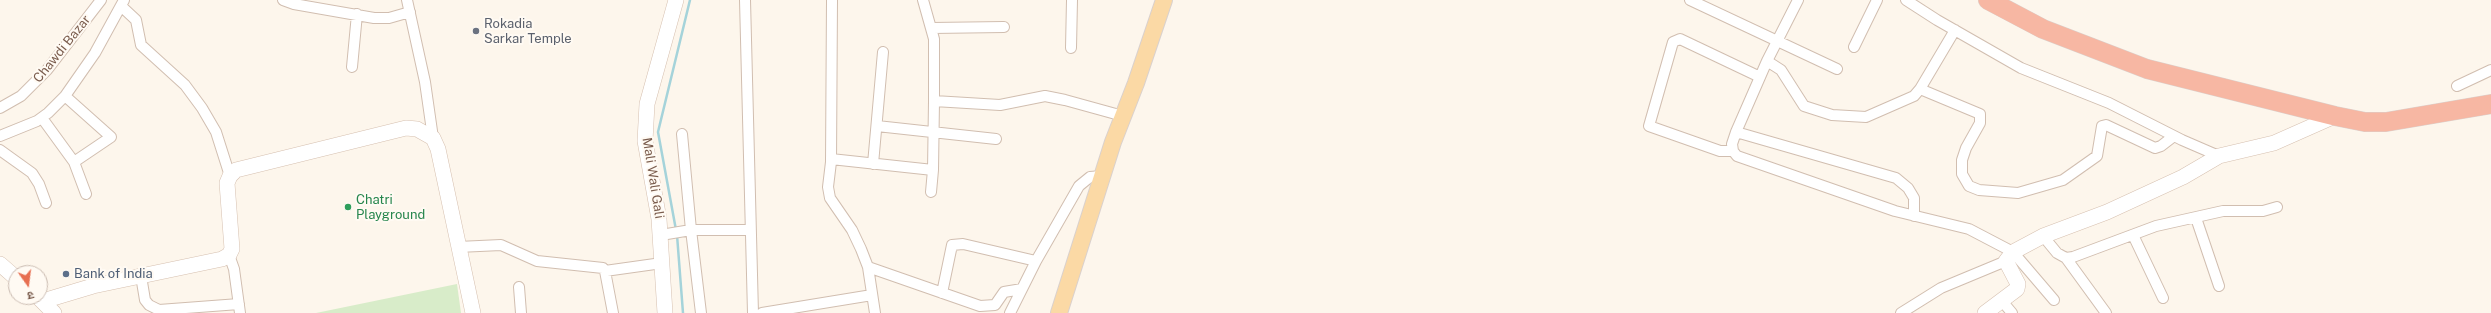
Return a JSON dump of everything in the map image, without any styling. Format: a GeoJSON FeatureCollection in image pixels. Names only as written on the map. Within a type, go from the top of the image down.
{"type":"FeatureCollection","features":[{"type":"Feature","properties":{"kind":"highway"},"geometry":{"type":"LineString","coordinates":[[1988,0],[2043,29],[2147,69],[2335,116],[2366,122],[2386,122],[2491,104]]}},
{"type":"Feature","properties":{"kind":"main road"},"geometry":{"type":"LineString","coordinates":[[1059,313],[1102,176],[1164,0]]}},
{"type":"Feature","properties":{"kind":"street","name":"Chawdi Bazar"},"geometry":{"type":"LineString","coordinates":[[0,108],[21,96],[47,70],[101,0]]}},
{"type":"Feature","properties":{"kind":"street"},"geometry":{"type":"LineString","coordinates":[[283,0],[294,4],[374,18],[389,18],[410,12]]}},
{"type":"Feature","properties":{"kind":"street"},"geometry":{"type":"LineString","coordinates":[[407,0],[425,82],[433,138],[438,149],[473,313]]}},
{"type":"Feature","properties":{"kind":"street","name":"Mali Wali Gali"},"geometry":{"type":"LineString","coordinates":[[665,313],[662,263],[676,232],[645,141],[647,111],[676,0]]}},
{"type":"Feature","properties":{"kind":"street"},"geometry":{"type":"LineString","coordinates":[[745,0],[753,313]]}},
{"type":"Feature","properties":{"kind":"street"},"geometry":{"type":"LineString","coordinates":[[832,0],[831,159],[828,187],[830,198],[852,230],[868,266],[875,313]]}},
{"type":"Feature","properties":{"kind":"street"},"geometry":{"type":"LineString","coordinates":[[923,0],[934,39],[935,133],[931,192]]}},
{"type":"Feature","properties":{"kind":"street"},"geometry":{"type":"LineString","coordinates":[[1071,48],[1072,0]]}},
{"type":"Feature","properties":{"kind":"street"},"geometry":{"type":"LineString","coordinates":[[1690,0],[1776,42],[1837,69]]}},
{"type":"Feature","properties":{"kind":"street"},"geometry":{"type":"LineString","coordinates":[[1732,152],[1732,144],[1736,132],[1767,60],[1798,0]]}},
{"type":"Feature","properties":{"kind":"street"},"geometry":{"type":"LineString","coordinates":[[1854,47],[1877,0]]}},
{"type":"Feature","properties":{"kind":"street"},"geometry":{"type":"LineString","coordinates":[[1906,0],[2021,68],[2109,103],[2174,136],[2218,156]]}},
{"type":"Feature","properties":{"kind":"street"},"geometry":{"type":"LineString","coordinates":[[0,136],[42,118],[65,96],[95,53],[123,3],[136,20],[141,45],[185,85],[202,108],[216,132],[230,176]]}},
{"type":"Feature","properties":{"kind":"street"},"geometry":{"type":"LineString","coordinates":[[352,67],[357,14]]}},
{"type":"Feature","properties":{"kind":"street"},"geometry":{"type":"LineString","coordinates":[[932,28],[1004,27]]}},
{"type":"Feature","properties":{"kind":"street"},"geometry":{"type":"LineString","coordinates":[[1767,60],[1781,70],[1804,106],[1832,115],[1866,117],[1914,96],[1920,89],[1955,30]]}},
{"type":"Feature","properties":{"kind":"street"},"geometry":{"type":"LineString","coordinates":[[1760,77],[1680,39],[1673,42],[1649,126],[1720,151],[1732,152],[1737,156],[1914,216],[1969,229],[2009,256],[2054,300]]}},
{"type":"Feature","properties":{"kind":"street"},"geometry":{"type":"LineString","coordinates":[[872,164],[883,52]]}},
{"type":"Feature","properties":{"kind":"street"},"geometry":{"type":"LineString","coordinates":[[2457,86],[2491,70]]}},
{"type":"Feature","properties":{"kind":"street"},"geometry":{"type":"LineString","coordinates":[[1920,89],[1980,114],[1980,123],[1966,148],[1962,160],[1962,174],[1965,181],[1969,186],[1978,190],[2018,193],[2063,180],[2097,156],[2102,126],[2106,125],[2155,148],[2161,146],[2174,136]]}},
{"type":"Feature","properties":{"kind":"street"},"geometry":{"type":"LineString","coordinates":[[65,96],[111,137],[74,162]]}},
{"type":"Feature","properties":{"kind":"street"},"geometry":{"type":"LineString","coordinates":[[934,101],[1000,104],[1046,96],[1123,116]]}},
{"type":"Feature","properties":{"kind":"street"},"geometry":{"type":"LineString","coordinates":[[1901,313],[1941,288],[2009,256],[2043,236],[2107,212],[2183,177],[2218,156],[2274,143],[2335,116]]}},
{"type":"Feature","properties":{"kind":"street"},"geometry":{"type":"LineString","coordinates":[[42,118],[74,162],[86,194]]}},
{"type":"Feature","properties":{"kind":"street"},"geometry":{"type":"LineString","coordinates":[[876,126],[996,139]]}},
{"type":"Feature","properties":{"kind":"street"},"geometry":{"type":"LineString","coordinates":[[48,297],[222,259],[229,255],[232,248],[227,183],[230,176],[245,166],[406,128],[417,129],[433,138]]}},
{"type":"Feature","properties":{"kind":"street"},"geometry":{"type":"LineString","coordinates":[[1736,132],[1896,178],[1908,188],[1914,198],[1914,216]]}},
{"type":"Feature","properties":{"kind":"street"},"geometry":{"type":"LineString","coordinates":[[682,134],[676,232],[701,313]]}},
{"type":"Feature","properties":{"kind":"street"},"geometry":{"type":"LineString","coordinates":[[0,150],[32,173],[39,184],[46,203]]}},
{"type":"Feature","properties":{"kind":"street"},"geometry":{"type":"LineString","coordinates":[[831,159],[933,170]]}},
{"type":"Feature","properties":{"kind":"street"},"geometry":{"type":"LineString","coordinates":[[1010,313],[1036,261],[1079,186],[1090,178],[1102,176]]}},
{"type":"Feature","properties":{"kind":"street"},"geometry":{"type":"LineString","coordinates":[[2066,258],[2156,226],[2222,212],[2263,211],[2277,207]]}},
{"type":"Feature","properties":{"kind":"street"},"geometry":{"type":"LineString","coordinates":[[2196,218],[2219,286]]}},
{"type":"Feature","properties":{"kind":"street"},"geometry":{"type":"LineString","coordinates":[[676,232],[750,230]]}},
{"type":"Feature","properties":{"kind":"street"},"geometry":{"type":"LineString","coordinates":[[2133,235],[2163,298]]}},
{"type":"Feature","properties":{"kind":"street"},"geometry":{"type":"LineString","coordinates":[[2043,236],[2057,253],[2066,258],[2106,313]]}},
{"type":"Feature","properties":{"kind":"street"},"geometry":{"type":"LineString","coordinates":[[942,293],[952,245],[963,244],[1036,261]]}},
{"type":"Feature","properties":{"kind":"street"},"geometry":{"type":"LineString","coordinates":[[458,246],[501,245],[537,261],[597,266],[605,271],[662,263]]}},
{"type":"Feature","properties":{"kind":"street"},"geometry":{"type":"LineString","coordinates":[[141,276],[146,300],[149,306],[159,310],[239,308],[234,269],[229,255]]}},
{"type":"Feature","properties":{"kind":"street"},"geometry":{"type":"LineString","coordinates":[[1985,313],[2007,307],[2017,289],[2018,284],[2009,256]]}},
{"type":"Feature","properties":{"kind":"street"},"geometry":{"type":"LineString","coordinates":[[0,264],[8,271]]}},
{"type":"Feature","properties":{"kind":"street"},"geometry":{"type":"LineString","coordinates":[[868,266],[980,306],[990,306],[999,301],[1004,292],[1022,289]]}},
{"type":"Feature","properties":{"kind":"street"},"geometry":{"type":"LineString","coordinates":[[605,271],[613,313]]}},
{"type":"Feature","properties":{"kind":"street"},"geometry":{"type":"LineString","coordinates":[[519,287],[521,313]]}},
{"type":"Feature","properties":{"kind":"street"},"geometry":{"type":"LineString","coordinates":[[762,313],[872,295]]}},
{"type":"Feature","properties":{"kind":"street"},"geometry":{"type":"LineString","coordinates":[[46,305],[54,313]]}},
{"type":"Feature","properties":{"kind":"green space"},"geometry":{"type":"Polygon","coordinates":[[[457,284],[461,313],[316,313],[457,284]]]}},
{"type":"Feature","properties":{"kind":"waterway"},"geometry":{"type":"LineString","coordinates":[[676,230],[658,132],[690,0]]}},
{"type":"Feature","properties":{"kind":"waterway"},"geometry":{"type":"LineString","coordinates":[[677,235],[683,313]]}},
{"type":"Feature","properties":{"kind":"place","name":"Rokadia Sarkar Temple"},"geometry":{"type":"Point","coordinates":[476,31]}},
{"type":"Feature","properties":{"kind":"place","name":"Chatri Playground"},"geometry":{"type":"Point","coordinates":[348,207]}},
{"type":"Feature","properties":{"kind":"place","name":"Bank of India"},"geometry":{"type":"Point","coordinates":[66,274]}}]}
